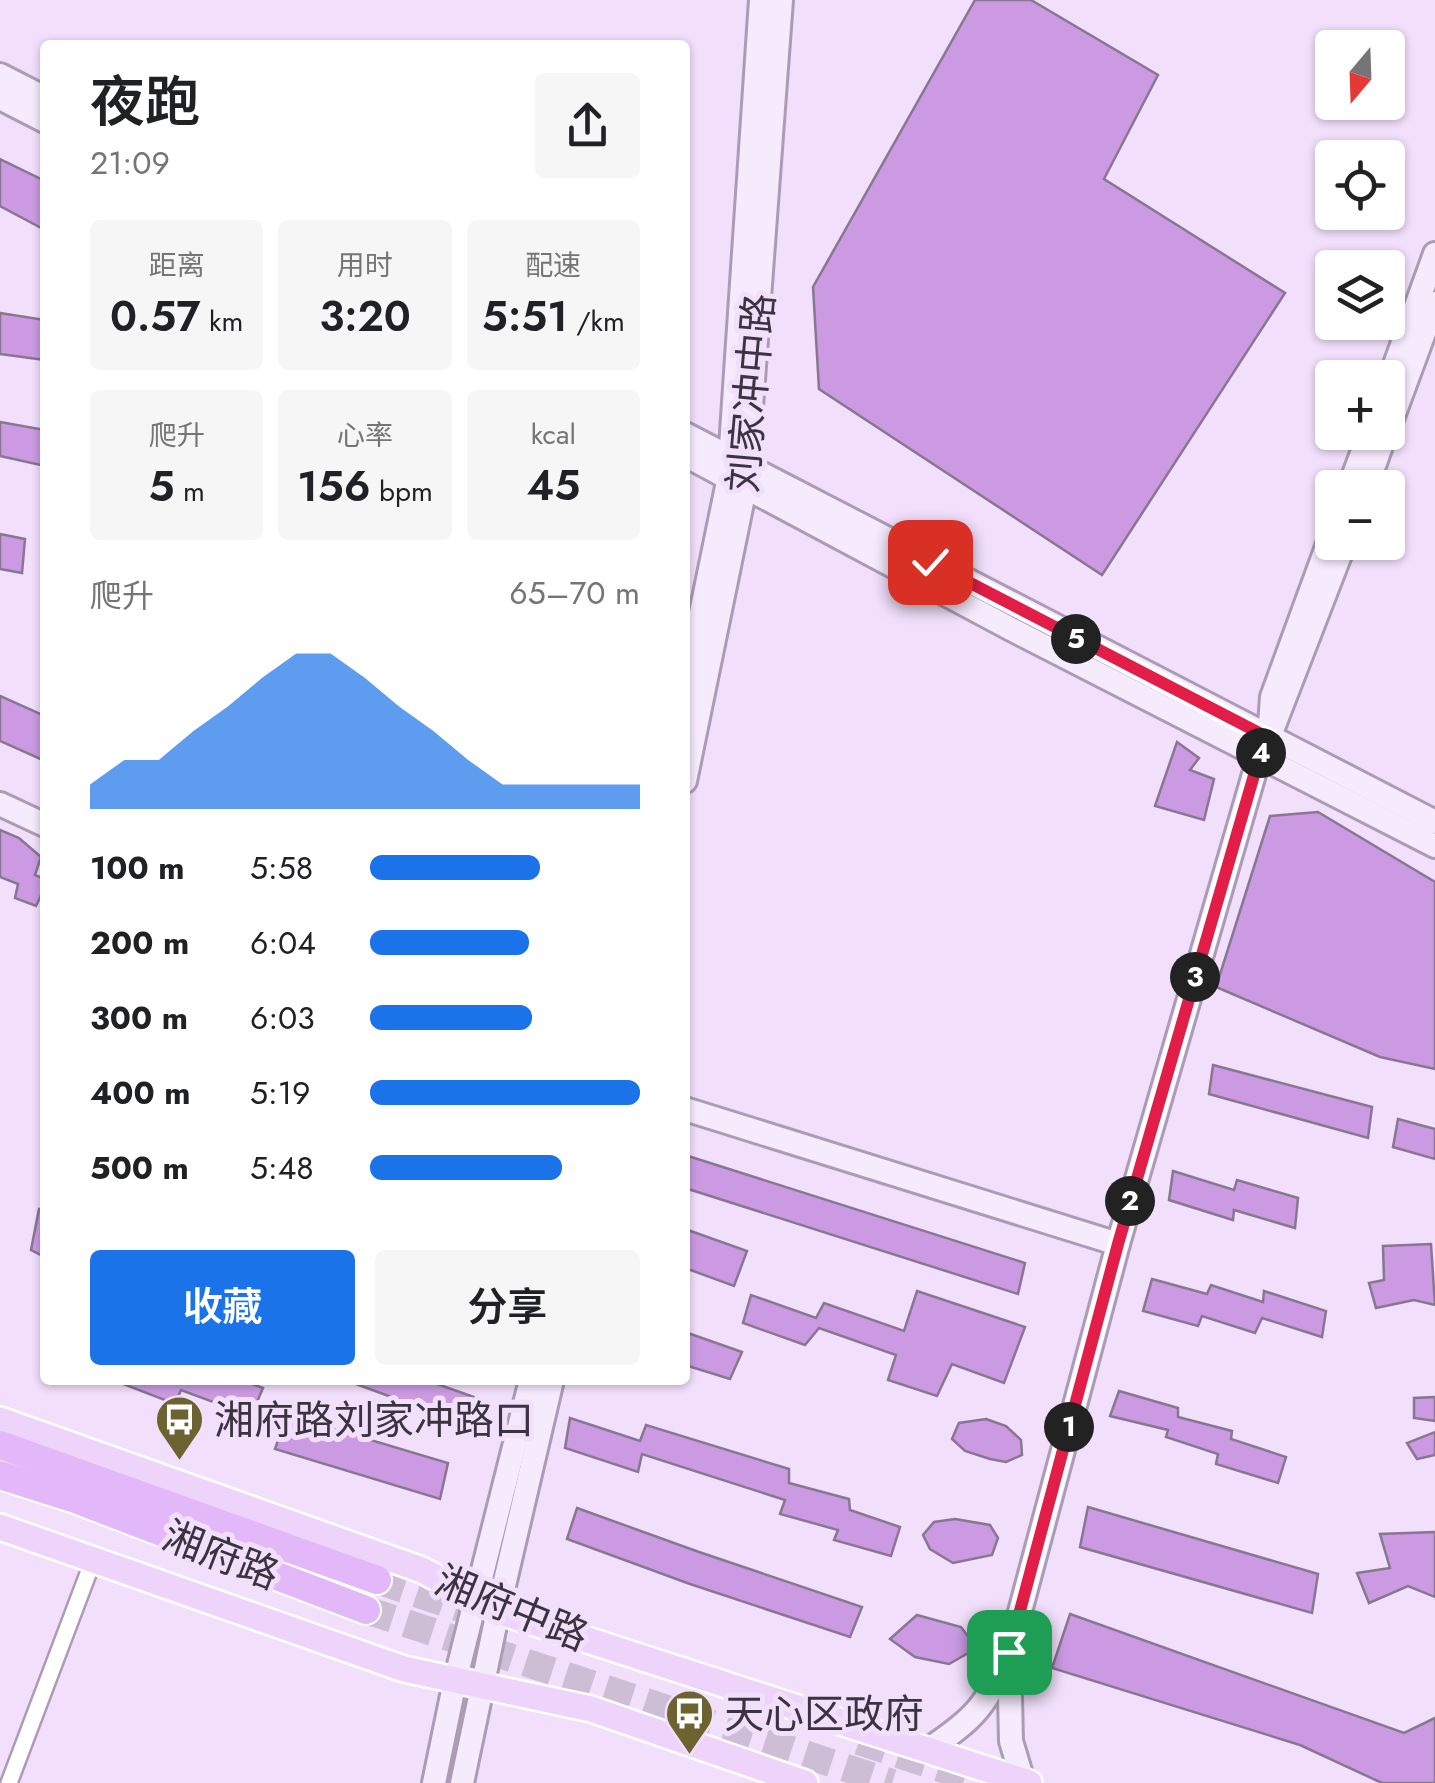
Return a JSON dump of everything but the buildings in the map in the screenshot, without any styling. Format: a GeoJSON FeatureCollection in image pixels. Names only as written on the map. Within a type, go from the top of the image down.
{"type":"FeatureCollection","features":[{"type":"Feature","properties":{"kind":"highway"},"geometry":{"type":"LineString","coordinates":[[0,1445],[80,1486]]}},
{"type":"Feature","properties":{"kind":"highway"},"geometry":{"type":"LineString","coordinates":[[0,1475],[80,1486]]}},
{"type":"Feature","properties":{"kind":"highway","name":"湘府路"},"geometry":{"type":"LineString","coordinates":[[80,1486],[377,1580]]}},
{"type":"Feature","properties":{"kind":"highway","name":"湘府路"},"geometry":{"type":"LineString","coordinates":[[80,1486],[366,1610]]}},
{"type":"Feature","properties":{"kind":"main road","name":"刘家冲中路"},"geometry":{"type":"LineString","coordinates":[[690,670],[738,472],[761,0]]}},
{"type":"Feature","properties":{"kind":"main road","name":"刘家冲中路"},"geometry":{"type":"LineString","coordinates":[[690,752],[738,472],[781,0]]}},
{"type":"Feature","properties":{"kind":"main road"},"geometry":{"type":"LineString","coordinates":[[0,75],[40,95]]}},
{"type":"Feature","properties":{"kind":"main road"},"geometry":{"type":"LineString","coordinates":[[0,98],[40,119]]}},
{"type":"Feature","properties":{"kind":"main road"},"geometry":{"type":"LineString","coordinates":[[1397,360],[1435,254]]}},
{"type":"Feature","properties":{"kind":"main road"},"geometry":{"type":"LineString","coordinates":[[1405,383],[1435,303]]}},
{"type":"Feature","properties":{"kind":"main road"},"geometry":{"type":"LineString","coordinates":[[690,438],[738,472],[1264,748],[1435,846]]}},
{"type":"Feature","properties":{"kind":"main road"},"geometry":{"type":"LineString","coordinates":[[690,456],[738,472]]}},
{"type":"Feature","properties":{"kind":"main road"},"geometry":{"type":"LineString","coordinates":[[1264,748],[1272,697],[1322,560]]}},
{"type":"Feature","properties":{"kind":"main road"},"geometry":{"type":"LineString","coordinates":[[926,1751],[962,1728],[988,1702],[1009,1652],[1118,1244],[1264,748],[1338,560]]}},
{"type":"Feature","properties":{"kind":"main road"},"geometry":{"type":"LineString","coordinates":[[1264,748],[1435,822]]}},
{"type":"Feature","properties":{"kind":"main road"},"geometry":{"type":"LineString","coordinates":[[0,804],[40,823]]}},
{"type":"Feature","properties":{"kind":"main road"},"geometry":{"type":"LineString","coordinates":[[690,1111],[1118,1244]]}},
{"type":"Feature","properties":{"kind":"main road"},"geometry":{"type":"LineString","coordinates":[[462,1783],[484,1687],[487,1606],[531,1385]]}},
{"type":"Feature","properties":{"kind":"main road"},"geometry":{"type":"LineString","coordinates":[[434,1783],[455,1681],[487,1606],[551,1385]]}},
{"type":"Feature","properties":{"kind":"main road","name":"湘府中路"},"geometry":{"type":"LineString","coordinates":[[0,1420],[422,1570],[487,1606],[1026,1782]]}},
{"type":"Feature","properties":{"kind":"main road","name":"湘府中路"},"geometry":{"type":"LineString","coordinates":[[0,1527],[404,1669],[591,1709],[806,1783]]}},
{"type":"Feature","properties":{"kind":"main road"},"geometry":{"type":"LineString","coordinates":[[1009,1652],[1010,1741],[1026,1782]]}},
{"type":"Feature","properties":{"kind":"street"},"geometry":{"type":"LineString","coordinates":[[9,1783],[94,1558]]}},
{"type":"Feature","properties":{"kind":"tunnel"},"geometry":{"type":"LineString","coordinates":[[377,1580],[496,1620]]}},
{"type":"Feature","properties":{"kind":"tunnel"},"geometry":{"type":"LineString","coordinates":[[366,1610],[892,1783]]}},
{"type":"Feature","properties":{"kind":"tunnel"},"geometry":{"type":"LineString","coordinates":[[859,1741],[986,1783]]}},
{"type":"Feature","properties":{"kind":"place","name":"湘府路刘家冲路口"},"geometry":{"type":"Point","coordinates":[179,1462]}},
{"type":"Feature","properties":{"kind":"place","name":"天心区政府"},"geometry":{"type":"Point","coordinates":[689,1756]}},
{"type":"Feature","properties":{"kind":"route"},"geometry":{"type":"LineString","coordinates":[[930,562],[1269,738],[1259,758],[1118,1244],[1009,1652]]}}]}
